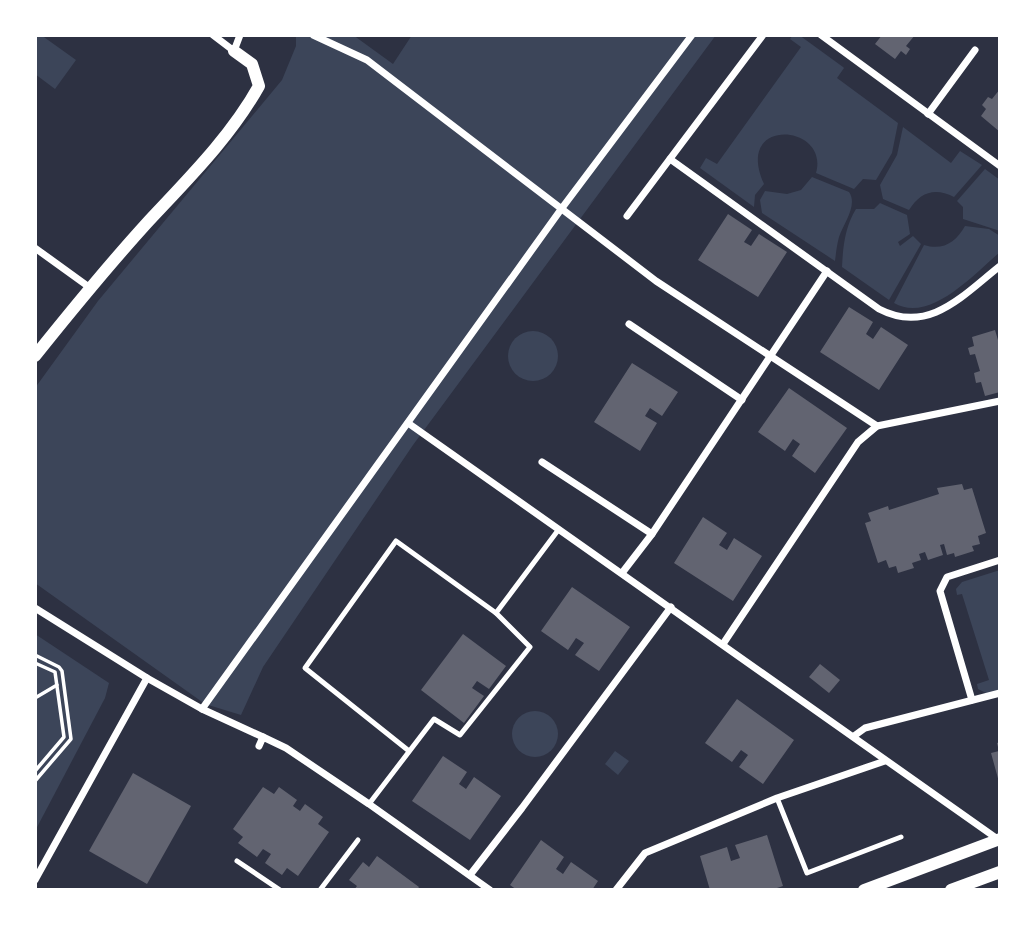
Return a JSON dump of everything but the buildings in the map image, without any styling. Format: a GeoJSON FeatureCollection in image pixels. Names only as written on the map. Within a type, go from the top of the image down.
{"type":"FeatureCollection","features":[{"type":"Feature","properties":{"kind":"street"},"geometry":{"type":"LineString","coordinates":[[35,356],[89,287],[231,129],[259,86],[252,64],[213,35]]}},
{"type":"Feature","properties":{"kind":"street"},"geometry":{"type":"LineString","coordinates":[[234,51],[240,35]]}},
{"type":"Feature","properties":{"kind":"street"},"geometry":{"type":"LineString","coordinates":[[313,35],[367,60],[656,281],[877,426]]}},
{"type":"Feature","properties":{"kind":"street"},"geometry":{"type":"LineString","coordinates":[[202,709],[562,208],[692,35]]}},
{"type":"Feature","properties":{"kind":"street"},"geometry":{"type":"LineString","coordinates":[[627,216],[763,35]]}},
{"type":"Feature","properties":{"kind":"street"},"geometry":{"type":"LineString","coordinates":[[821,35],[1000,166]]}},
{"type":"Feature","properties":{"kind":"street"},"geometry":{"type":"LineString","coordinates":[[928,114],[975,50]]}},
{"type":"Feature","properties":{"kind":"street"},"geometry":{"type":"LineString","coordinates":[[670,159],[879,309],[904,318],[924,316],[944,309],[1000,266]]}},
{"type":"Feature","properties":{"kind":"street"},"geometry":{"type":"LineString","coordinates":[[35,248],[89,287]]}},
{"type":"Feature","properties":{"kind":"street"},"geometry":{"type":"LineString","coordinates":[[622,573],[652,534],[827,271]]}},
{"type":"Feature","properties":{"kind":"street"},"geometry":{"type":"LineString","coordinates":[[629,324],[742,400]]}},
{"type":"Feature","properties":{"kind":"street"},"geometry":{"type":"LineString","coordinates":[[723,644],[858,442],[877,426],[1000,401]]}},
{"type":"Feature","properties":{"kind":"street"},"geometry":{"type":"LineString","coordinates":[[408,422],[999,840]]}},
{"type":"Feature","properties":{"kind":"street"},"geometry":{"type":"LineString","coordinates":[[542,462],[652,534]]}},
{"type":"Feature","properties":{"kind":"street"},"geometry":{"type":"LineString","coordinates":[[972,700],[940,591],[947,577],[1000,560]]}},
{"type":"Feature","properties":{"kind":"street"},"geometry":{"type":"LineString","coordinates":[[470,875],[523,808],[671,607]]}},
{"type":"Feature","properties":{"kind":"street"},"geometry":{"type":"LineString","coordinates":[[35,608],[202,709],[286,748],[490,890]]}},
{"type":"Feature","properties":{"kind":"street"},"geometry":{"type":"LineString","coordinates":[[35,880],[147,678]]}},
{"type":"Feature","properties":{"kind":"street"},"geometry":{"type":"LineString","coordinates":[[854,736],[865,728],[1000,693]]}},
{"type":"Feature","properties":{"kind":"street"},"geometry":{"type":"LineString","coordinates":[[259,746],[263,737]]}},
{"type":"Feature","properties":{"kind":"street"},"geometry":{"type":"LineString","coordinates":[[616,890],[645,853],[777,799],[885,761]]}},
{"type":"Feature","properties":{"kind":"street"},"geometry":{"type":"LineString","coordinates":[[863,890],[999,840]]}},
{"type":"Feature","properties":{"kind":"street"},"geometry":{"type":"LineString","coordinates":[[951,890],[1000,872]]}},
{"type":"Feature","properties":{"kind":"lane"},"geometry":{"type":"LineString","coordinates":[[496,613],[559,529]]}},
{"type":"Feature","properties":{"kind":"lane"},"geometry":{"type":"LineString","coordinates":[[369,804],[434,719],[460,735],[530,647],[496,613],[396,541],[305,667],[409,751]]}},
{"type":"Feature","properties":{"kind":"lane"},"geometry":{"type":"LineString","coordinates":[[777,799],[807,873],[901,837]]}},
{"type":"Feature","properties":{"kind":"lane"},"geometry":{"type":"LineString","coordinates":[[320,890],[358,840]]}},
{"type":"Feature","properties":{"kind":"lane"},"geometry":{"type":"LineString","coordinates":[[237,860],[280,890]]}},
{"type":"Feature","properties":{"kind":"path"},"geometry":{"type":"LineString","coordinates":[[35,655],[62,671],[71,739],[35,781]]}},
{"type":"Feature","properties":{"kind":"path"},"geometry":{"type":"LineString","coordinates":[[35,663],[55,672],[64,737],[35,771]]}},
{"type":"Feature","properties":{"kind":"path"},"geometry":{"type":"LineString","coordinates":[[35,698],[63,681]]}},
{"type":"Feature","properties":{"kind":"shaded area"},"geometry":{"type":"Polygon","coordinates":[[[35,35],[41,35],[76,60],[55,89],[35,74],[35,35]]]}},
{"type":"Feature","properties":{"kind":"shaded area"},"geometry":{"type":"Polygon","coordinates":[[[296,35],[353,35],[393,64],[412,35],[716,35],[413,445],[263,667],[241,715],[205,704],[35,583],[35,388],[98,301],[282,80],[296,46],[296,35]]]}},
{"type":"Feature","properties":{"kind":"shaded area"},"geometry":{"type":"Polygon","coordinates":[[[793,35],[799,35],[843,67],[837,78],[898,123],[892,153],[876,180],[863,179],[854,189],[816,173],[817,157],[809,144],[798,137],[784,135],[771,138],[761,147],[758,162],[764,184],[755,195],[754,207],[700,168],[706,158],[717,164],[801,47],[790,39],[793,35]]]}},
{"type":"Feature","properties":{"kind":"shaded area"},"geometry":{"type":"Polygon","coordinates":[[[903,127],[951,163],[960,151],[982,165],[954,197],[940,192],[928,193],[918,199],[909,210],[883,199],[880,185],[897,155],[903,127]]]}},
{"type":"Feature","properties":{"kind":"shaded area"},"geometry":{"type":"Polygon","coordinates":[[[985,169],[1000,180],[1000,231],[963,219],[963,207],[957,201],[985,169]]]}},
{"type":"Feature","properties":{"kind":"shaded area"},"geometry":{"type":"Polygon","coordinates":[[[812,177],[849,192],[851,197],[851,208],[839,237],[835,261],[762,213],[760,200],[765,191],[787,194],[801,190],[812,177]]]}},
{"type":"Feature","properties":{"kind":"shaded area"},"geometry":{"type":"Polygon","coordinates":[[[880,203],[907,215],[910,234],[898,242],[900,246],[913,236],[921,244],[889,300],[842,267],[845,237],[856,209],[874,209],[880,203]]]}},
{"type":"Feature","properties":{"kind":"shaded area"},"geometry":{"type":"Polygon","coordinates":[[[965,226],[989,229],[1000,236],[1000,252],[965,283],[937,302],[908,308],[894,303],[924,245],[937,247],[948,244],[965,226]]]}},
{"type":"Feature","properties":{"kind":"shaded area"},"geometry":{"type":"Polygon","coordinates":[[[533,331],[551,338],[558,356],[551,374],[533,381],[515,374],[508,356],[515,338],[533,331]]]}},
{"type":"Feature","properties":{"kind":"shaded area"},"geometry":{"type":"Polygon","coordinates":[[[1000,570],[1000,692],[988,694],[978,689],[977,684],[989,680],[962,594],[957,595],[956,589],[962,582],[1000,570]]]}},
{"type":"Feature","properties":{"kind":"shaded area"},"geometry":{"type":"Polygon","coordinates":[[[35,634],[109,683],[105,698],[35,831],[35,634]]]}},
{"type":"Feature","properties":{"kind":"shaded area"},"geometry":{"type":"Polygon","coordinates":[[[535,711],[551,718],[558,734],[551,750],[535,757],[519,750],[512,734],[519,718],[535,711]]]}},
{"type":"Feature","properties":{"kind":"shaded area"},"geometry":{"type":"Polygon","coordinates":[[[615,751],[629,761],[618,775],[605,764],[615,751]]]}}]}
